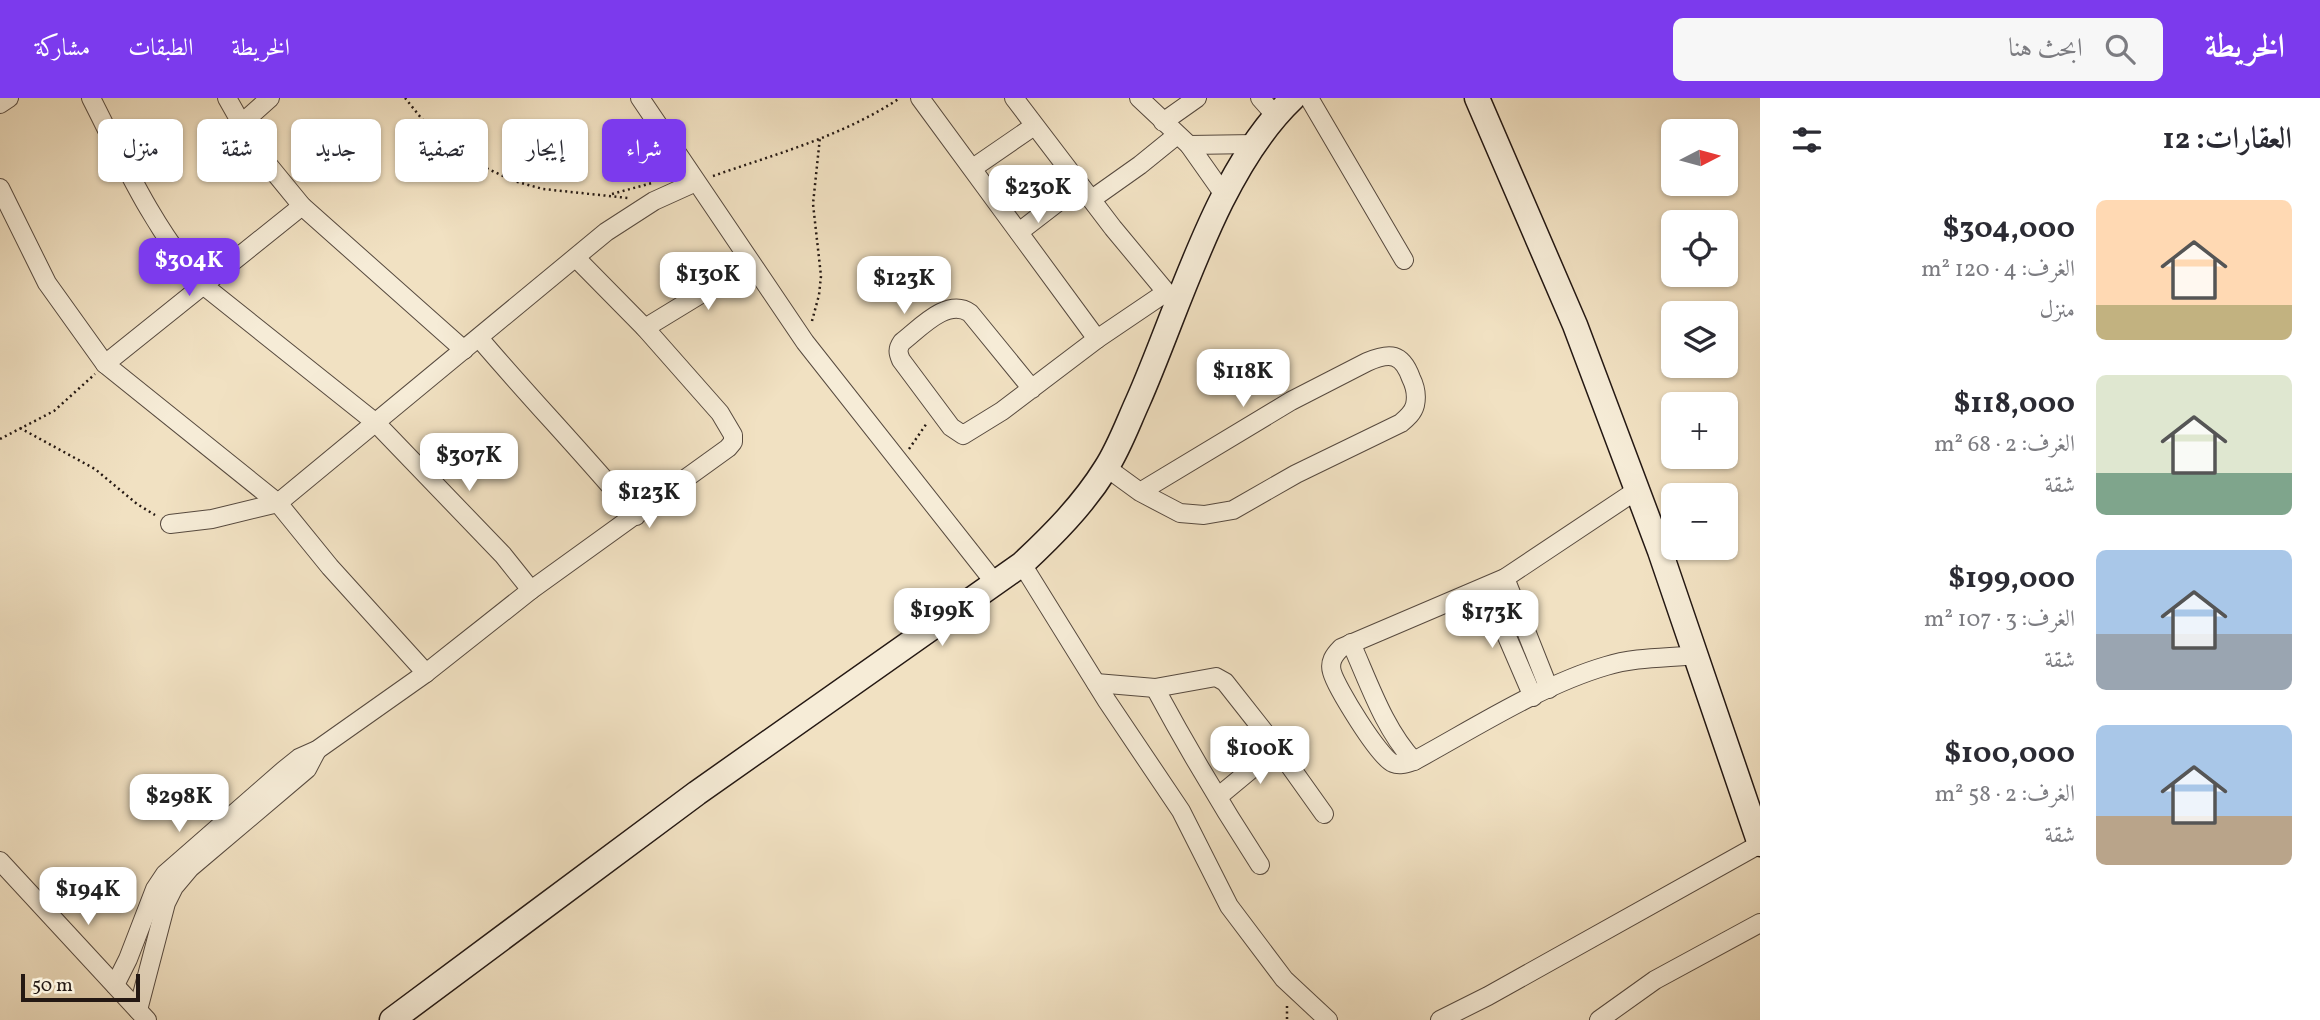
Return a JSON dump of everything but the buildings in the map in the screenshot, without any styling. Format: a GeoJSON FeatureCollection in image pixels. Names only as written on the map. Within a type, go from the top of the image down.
{"type":"FeatureCollection","features":[{"type":"Feature","properties":{"kind":"street"},"geometry":{"type":"LineString","coordinates":[[0,104],[9,98]]}},
{"type":"Feature","properties":{"kind":"street"},"geometry":{"type":"LineString","coordinates":[[91,98],[131,179],[179,258],[203,285],[376,422],[503,555],[531,590]]}},
{"type":"Feature","properties":{"kind":"street"},"geometry":{"type":"LineString","coordinates":[[227,98],[238,119]]}},
{"type":"Feature","properties":{"kind":"street"},"geometry":{"type":"LineString","coordinates":[[247,119],[270,98]]}},
{"type":"Feature","properties":{"kind":"street"},"geometry":{"type":"LineString","coordinates":[[640,98],[805,342],[995,583]]}},
{"type":"Feature","properties":{"kind":"street"},"geometry":{"type":"LineString","coordinates":[[920,98],[1097,339]]}},
{"type":"Feature","properties":{"kind":"street"},"geometry":{"type":"LineString","coordinates":[[1014,98],[1171,298]]}},
{"type":"Feature","properties":{"kind":"street"},"geometry":{"type":"LineString","coordinates":[[1139,98],[1176,134],[1225,196]]}},
{"type":"Feature","properties":{"kind":"street"},"geometry":{"type":"LineString","coordinates":[[1019,232],[1086,192],[1140,165],[1176,134],[1197,98]]}},
{"type":"Feature","properties":{"kind":"street"},"geometry":{"type":"LineString","coordinates":[[1309,98],[1404,260]]}},
{"type":"Feature","properties":{"kind":"street"},"geometry":{"type":"LineString","coordinates":[[1440,1020],[1488,996],[1760,844],[1696,655],[1575,325],[1477,98]]}},
{"type":"Feature","properties":{"kind":"street"},"geometry":{"type":"LineString","coordinates":[[391,1020],[697,793],[1022,564],[1064,524],[1107,468],[1143,389],[1171,298],[1276,104]]}},
{"type":"Feature","properties":{"kind":"street"},"geometry":{"type":"LineString","coordinates":[[973,167],[1034,125]]}},
{"type":"Feature","properties":{"kind":"street"},"geometry":{"type":"LineString","coordinates":[[1176,134],[1255,144]]}},
{"type":"Feature","properties":{"kind":"street"},"geometry":{"type":"LineString","coordinates":[[277,175],[302,206],[464,350]]}},
{"type":"Feature","properties":{"kind":"street"},"geometry":{"type":"LineString","coordinates":[[170,524],[212,519],[278,503],[630,215],[696,182]]}},
{"type":"Feature","properties":{"kind":"street"},"geometry":{"type":"LineString","coordinates":[[0,188],[47,283],[105,364],[278,503],[330,567],[426,673]]}},
{"type":"Feature","properties":{"kind":"street"},"geometry":{"type":"LineString","coordinates":[[105,364],[302,206]]}},
{"type":"Feature","properties":{"kind":"street"},"geometry":{"type":"LineString","coordinates":[[115,985],[155,889],[165,874],[186,864],[307,769],[317,750],[426,673],[531,590],[728,449],[733,442],[733,435],[720,413],[645,328],[576,258]]}},
{"type":"Feature","properties":{"kind":"street"},"geometry":{"type":"LineString","coordinates":[[645,328],[750,264]]}},
{"type":"Feature","properties":{"kind":"street"},"geometry":{"type":"LineString","coordinates":[[1032,389],[963,308],[947,309],[899,346],[901,360],[929,399],[954,431],[963,435],[1002,411],[1032,389],[1097,339],[1171,298]]}},
{"type":"Feature","properties":{"kind":"street"},"geometry":{"type":"LineString","coordinates":[[479,338],[532,401],[592,463],[635,516]]}},
{"type":"Feature","properties":{"kind":"street"},"geometry":{"type":"LineString","coordinates":[[1107,468],[1140,492],[1180,513],[1204,515],[1233,510],[1296,474],[1401,423],[1411,414],[1416,404],[1415,386],[1406,365],[1399,358],[1389,356],[1367,362],[1291,401],[1140,492]]}},
{"type":"Feature","properties":{"kind":"street"},"geometry":{"type":"LineString","coordinates":[[1637,490],[1505,578],[1340,648],[1332,658],[1331,671],[1354,713],[1384,758],[1402,765],[1549,688],[1605,666],[1631,660],[1696,655]]}},
{"type":"Feature","properties":{"kind":"street"},"geometry":{"type":"LineString","coordinates":[[1022,564],[1096,683],[1181,811],[1229,906],[1284,979],[1328,1020]]}},
{"type":"Feature","properties":{"kind":"street"},"geometry":{"type":"LineString","coordinates":[[1505,578],[1549,688]]}},
{"type":"Feature","properties":{"kind":"street"},"geometry":{"type":"LineString","coordinates":[[1486,587],[1533,697]]}},
{"type":"Feature","properties":{"kind":"street"},"geometry":{"type":"LineString","coordinates":[[1351,643],[1384,715],[1404,750],[1414,761]]}},
{"type":"Feature","properties":{"kind":"street"},"geometry":{"type":"LineString","coordinates":[[1096,683],[1155,688],[1216,677],[1225,682],[1324,814]]}},
{"type":"Feature","properties":{"kind":"street"},"geometry":{"type":"LineString","coordinates":[[1155,688],[1190,752],[1260,866]]}},
{"type":"Feature","properties":{"kind":"street"},"geometry":{"type":"LineString","coordinates":[[1219,796],[1277,748]]}},
{"type":"Feature","properties":{"kind":"street"},"geometry":{"type":"LineString","coordinates":[[0,861],[142,1015]]}},
{"type":"Feature","properties":{"kind":"street"},"geometry":{"type":"LineString","coordinates":[[142,1015],[166,903],[186,864]]}},
{"type":"Feature","properties":{"kind":"street"},"geometry":{"type":"LineString","coordinates":[[1599,1020],[1654,980],[1760,923]]}},
{"type":"Feature","properties":{"kind":"path"},"geometry":{"type":"LineString","coordinates":[[405,98],[443,145],[514,181],[543,189],[654,201]]}},
{"type":"Feature","properties":{"kind":"path"},"geometry":{"type":"LineString","coordinates":[[696,182],[873,116],[900,98]]}},
{"type":"Feature","properties":{"kind":"path"},"geometry":{"type":"LineString","coordinates":[[805,342],[819,295],[821,276],[813,204],[820,137]]}},
{"type":"Feature","properties":{"kind":"path"},"geometry":{"type":"LineString","coordinates":[[0,439],[54,411],[105,364]]}},
{"type":"Feature","properties":{"kind":"path"},"geometry":{"type":"LineString","coordinates":[[899,459],[921,433],[928,420],[929,399]]}},
{"type":"Feature","properties":{"kind":"path"},"geometry":{"type":"LineString","coordinates":[[20,428],[95,469],[137,503],[170,524]]}}]}
